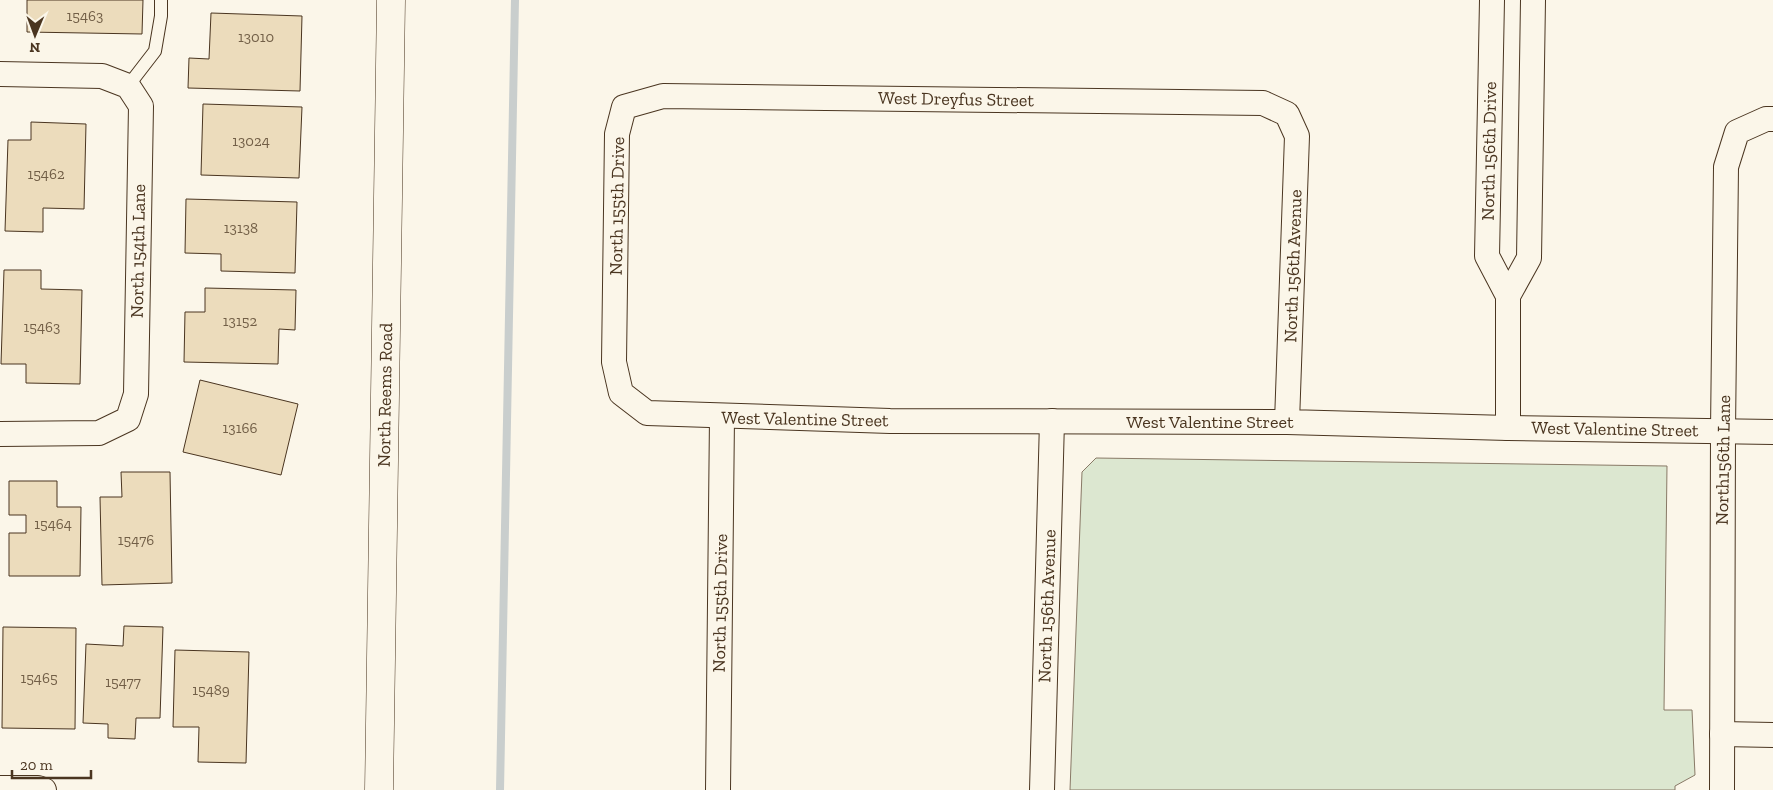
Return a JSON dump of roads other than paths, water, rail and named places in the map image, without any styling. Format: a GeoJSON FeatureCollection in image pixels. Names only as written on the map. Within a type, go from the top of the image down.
{"type":"FeatureCollection","features":[{"type":"Feature","properties":{"kind":"main road","name":"North Reems Road"},"geometry":{"type":"LineString","coordinates":[[379,790],[391,0]]}},
{"type":"Feature","properties":{"kind":"street","name":"North 156th Drive"},"geometry":{"type":"LineString","coordinates":[[1492,0],[1487,256],[1508,296],[1508,428]]}},
{"type":"Feature","properties":{"kind":"street","name":"North 156th Drive"},"geometry":{"type":"LineString","coordinates":[[1508,296],[1528,258],[1533,0]]}},
{"type":"Feature","properties":{"kind":"street"},"geometry":{"type":"LineString","coordinates":[[0,74],[102,76],[128,86]]}},
{"type":"Feature","properties":{"kind":"street","name":"North 154th Lane"},"geometry":{"type":"LineString","coordinates":[[0,434],[99,433],[128,418],[136,394],[141,106],[128,86]]}},
{"type":"Feature","properties":{"kind":"street","name":"West Dreyfus Street"},"geometry":{"type":"LineString","coordinates":[[624,107],[663,96],[1263,103],[1286,114]]}},
{"type":"Feature","properties":{"kind":"street","name":"North 155th Drive"},"geometry":{"type":"LineString","coordinates":[[624,107],[616,134],[614,362],[621,393],[647,413]]}},
{"type":"Feature","properties":{"kind":"street","name":"North 156th Avenue"},"geometry":{"type":"LineString","coordinates":[[1286,114],[1297,136],[1287,422]]}},
{"type":"Feature","properties":{"kind":"street","name":"North156th Lane"},"geometry":{"type":"LineString","coordinates":[[1722,790],[1726,167],[1737,132],[1766,119],[1773,119]]}},
{"type":"Feature","properties":{"kind":"street","name":"West Valentine Street"},"geometry":{"type":"LineString","coordinates":[[647,413],[722,417],[890,421],[1287,422],[1773,432]]}},
{"type":"Feature","properties":{"kind":"street","name":"North 155th Drive"},"geometry":{"type":"LineString","coordinates":[[718,790],[722,417]]}},
{"type":"Feature","properties":{"kind":"street","name":"North 156th Avenue"},"geometry":{"type":"LineString","coordinates":[[1042,790],[1052,421]]}},
{"type":"Feature","properties":{"kind":"street"},"geometry":{"type":"LineString","coordinates":[[1722,734],[1773,735]]}},
{"type":"Feature","properties":{"kind":"street"},"geometry":{"type":"LineString","coordinates":[[0,788],[38,788],[44,790]]}},
{"type":"Feature","properties":{"kind":"lane"},"geometry":{"type":"LineString","coordinates":[[128,86],[155,51],[161,16],[161,0]]}},
{"type":"Feature","properties":{"kind":"waterway"},"geometry":{"type":"LineString","coordinates":[[500,790],[515,0]]}}]}
